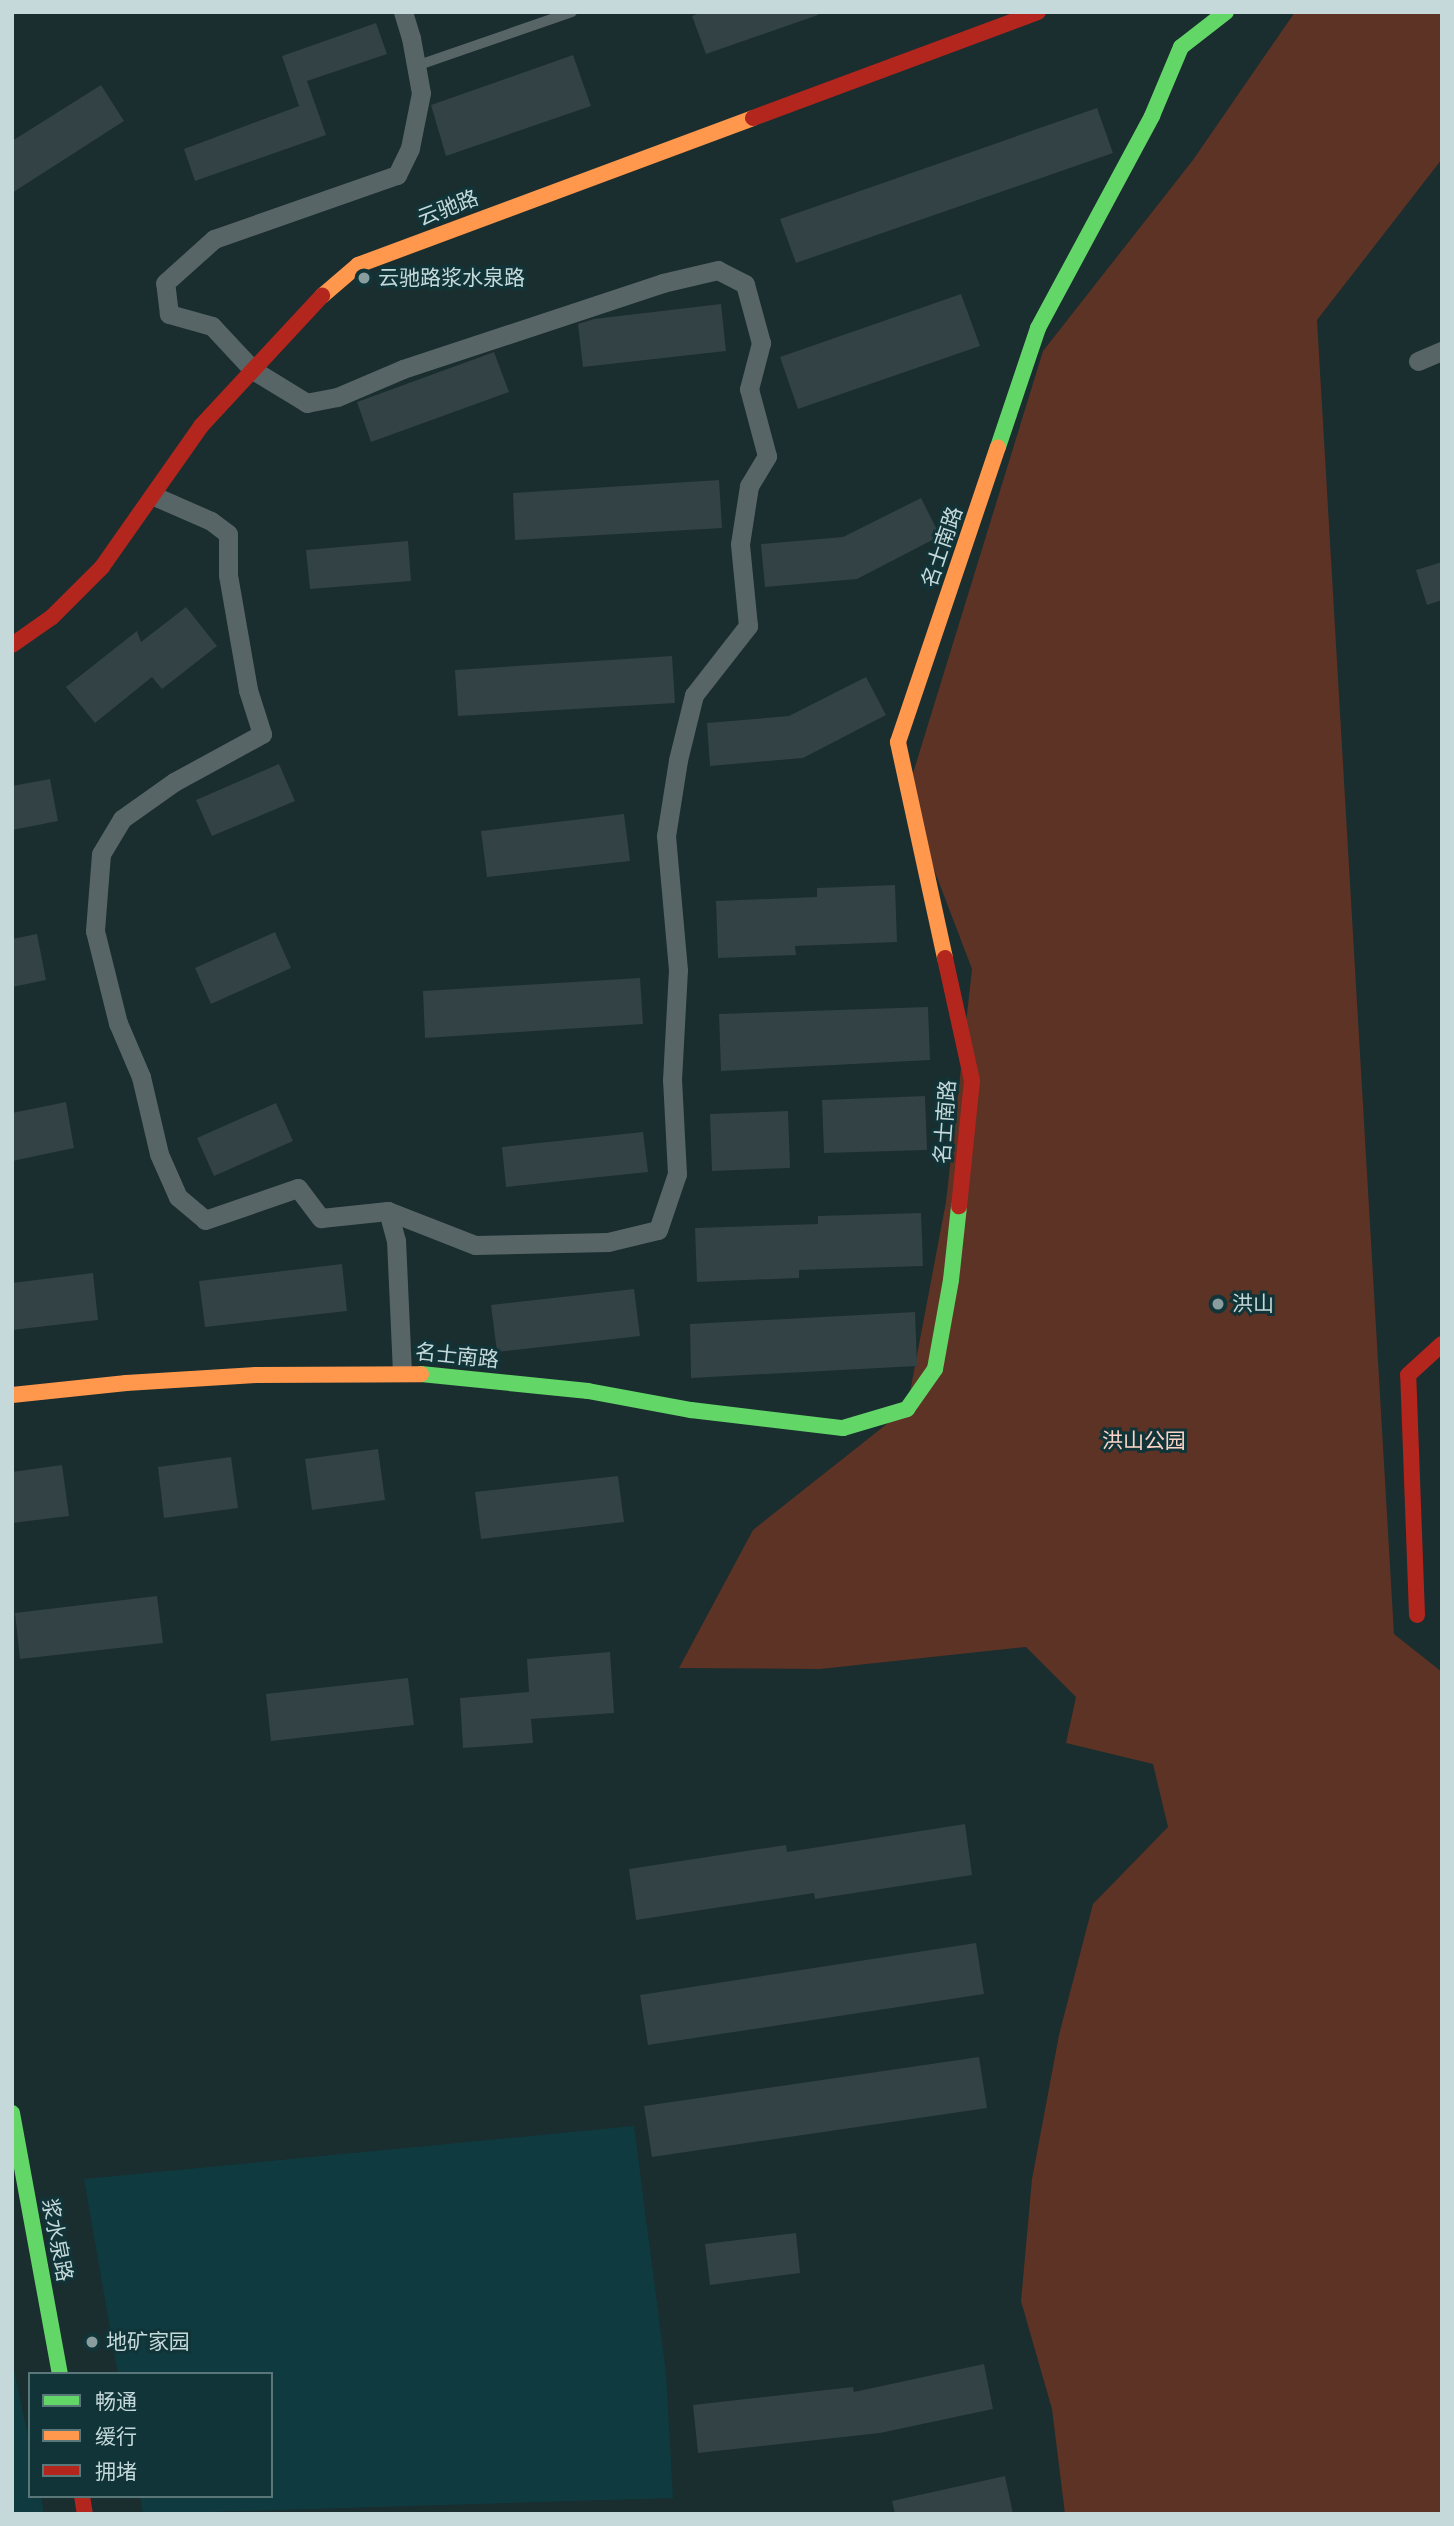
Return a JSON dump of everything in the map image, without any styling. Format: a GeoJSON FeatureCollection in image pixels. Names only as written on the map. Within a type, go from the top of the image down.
{"type":"FeatureCollection","features":[{"type":"Feature","properties":{"kind":"street"},"geometry":{"type":"LineString","coordinates":[[154,496],[211,521],[228,534],[228,575],[248,690],[262,734],[174,782],[122,819],[101,854],[96,931],[118,1023],[141,1077],[159,1154],[178,1197],[205,1220],[298,1188],[321,1218],[388,1210],[475,1245],[608,1242],[658,1230],[677,1174],[671,1080],[678,970],[666,836],[678,760],[694,695],[748,626],[740,544],[749,486],[767,456],[749,389],[761,344],[745,284],[718,270],[663,283],[403,369],[337,397],[307,403],[253,369],[212,326],[169,314],[165,283],[214,239],[397,175],[410,148],[421,93],[403,12]]}},
{"type":"Feature","properties":{"kind":"street","name":"云驰路"},"geometry":{"type":"LineString","coordinates":[[12,645],[52,617],[102,567],[201,426],[311,306],[358,265],[1038,12]]}},
{"type":"Feature","properties":{"kind":"street","name":"名士南路"},"geometry":{"type":"LineString","coordinates":[[12,1395],[217,1378],[402,1372],[588,1391],[691,1410],[843,1428],[907,1409],[935,1369],[951,1280],[972,1081],[898,742],[1038,327],[1153,116],[1181,47],[1226,12]]}},
{"type":"Feature","properties":{"kind":"street"},"geometry":{"type":"LineString","coordinates":[[1418,361],[1442,352]]}},
{"type":"Feature","properties":{"kind":"street"},"geometry":{"type":"LineString","coordinates":[[388,1210],[396,1240],[402,1372]]}},
{"type":"Feature","properties":{"kind":"street"},"geometry":{"type":"LineString","coordinates":[[1417,1615],[1408,1375],[1442,1344]]}},
{"type":"Feature","properties":{"kind":"street","name":"浆水泉路"},"geometry":{"type":"LineString","coordinates":[[12,2113],[60,2372]]}},
{"type":"Feature","properties":{"kind":"lane"},"geometry":{"type":"LineString","coordinates":[[416,66],[572,12]]}},
{"type":"Feature","properties":{"kind":"shaded area"},"geometry":{"type":"Polygon","coordinates":[[[634,2126],[666,2373],[673,2498],[143,2514],[140,2498],[273,2498],[273,2372],[118,2372],[84,2179],[634,2126]]]}},
{"type":"Feature","properties":{"kind":"shaded area"},"geometry":{"type":"Polygon","coordinates":[[[12,2361],[28,2436],[28,2498],[41,2498],[44,2514],[12,2514],[12,2361]]]}},
{"type":"Feature","properties":{"kind":"green space","name":"洪山公园"},"geometry":{"type":"Polygon","coordinates":[[[1295,12],[1442,12],[1442,159],[1317,320],[1394,1634],[1442,1672],[1442,2514],[1065,2514],[1052,2409],[1021,2301],[1032,2179],[1059,2035],[1093,1904],[1168,1827],[1153,1764],[1066,1743],[1076,1697],[1026,1647],[820,1669],[679,1668],[753,1530],[907,1408],[946,1202],[972,969],[906,796],[1043,351],[1193,160],[1295,12]]]}},
{"type":"Feature","properties":{"kind":"building"},"geometry":{"type":"Polygon","coordinates":[[[702,12],[817,12],[818,15],[706,54],[692,16],[702,12]]]}},
{"type":"Feature","properties":{"kind":"building"},"geometry":{"type":"Polygon","coordinates":[[[376,23],[387,54],[307,81],[326,135],[195,181],[184,149],[299,106],[282,56],[376,23]]]}},
{"type":"Feature","properties":{"kind":"building"},"geometry":{"type":"Polygon","coordinates":[[[573,55],[591,106],[446,156],[431,105],[573,55]]]}},
{"type":"Feature","properties":{"kind":"building"},"geometry":{"type":"Polygon","coordinates":[[[101,85],[124,121],[12,193],[12,141],[101,85]]]}},
{"type":"Feature","properties":{"kind":"building"},"geometry":{"type":"Polygon","coordinates":[[[1097,108],[1113,153],[796,263],[780,219],[1097,108]]]}},
{"type":"Feature","properties":{"kind":"building"},"geometry":{"type":"Polygon","coordinates":[[[961,294],[980,346],[798,409],[780,357],[961,294]]]}},
{"type":"Feature","properties":{"kind":"building"},"geometry":{"type":"Polygon","coordinates":[[[721,304],[726,351],[583,367],[578,324],[594,319],[721,304]]]}},
{"type":"Feature","properties":{"kind":"building"},"geometry":{"type":"Polygon","coordinates":[[[494,352],[509,392],[371,442],[357,402],[494,352]]]}},
{"type":"Feature","properties":{"kind":"building"},"geometry":{"type":"Polygon","coordinates":[[[719,480],[722,528],[515,540],[513,493],[719,480]]]}},
{"type":"Feature","properties":{"kind":"building"},"geometry":{"type":"Polygon","coordinates":[[[921,498],[940,536],[857,579],[765,587],[761,544],[843,537],[921,498]]]}},
{"type":"Feature","properties":{"kind":"building"},"geometry":{"type":"Polygon","coordinates":[[[408,541],[411,581],[310,589],[306,550],[408,541]]]}},
{"type":"Feature","properties":{"kind":"building"},"geometry":{"type":"Polygon","coordinates":[[[1442,562],[1442,600],[1427,605],[1416,570],[1442,562]]]}},
{"type":"Feature","properties":{"kind":"building"},"geometry":{"type":"Polygon","coordinates":[[[186,607],[217,646],[162,689],[152,677],[95,723],[66,687],[137,631],[141,642],[186,607]]]}},
{"type":"Feature","properties":{"kind":"building"},"geometry":{"type":"Polygon","coordinates":[[[672,656],[675,703],[458,716],[455,670],[672,656]]]}},
{"type":"Feature","properties":{"kind":"building"},"geometry":{"type":"Polygon","coordinates":[[[866,677],[886,715],[803,758],[710,766],[707,723],[789,716],[866,677]]]}},
{"type":"Feature","properties":{"kind":"building"},"geometry":{"type":"Polygon","coordinates":[[[279,764],[295,801],[212,836],[196,800],[279,764]]]}},
{"type":"Feature","properties":{"kind":"building"},"geometry":{"type":"Polygon","coordinates":[[[50,779],[58,821],[12,830],[12,786],[50,779]]]}},
{"type":"Feature","properties":{"kind":"building"},"geometry":{"type":"Polygon","coordinates":[[[624,814],[630,861],[487,877],[481,831],[624,814]]]}},
{"type":"Feature","properties":{"kind":"building"},"geometry":{"type":"Polygon","coordinates":[[[895,885],[897,942],[795,946],[796,955],[718,958],[716,901],[817,897],[817,888],[895,885]]]}},
{"type":"Feature","properties":{"kind":"building"},"geometry":{"type":"Polygon","coordinates":[[[275,932],[291,968],[211,1004],[195,968],[275,932]]]}},
{"type":"Feature","properties":{"kind":"building"},"geometry":{"type":"Polygon","coordinates":[[[37,934],[46,980],[12,987],[12,939],[37,934]]]}},
{"type":"Feature","properties":{"kind":"building"},"geometry":{"type":"Polygon","coordinates":[[[640,978],[643,1024],[425,1038],[423,991],[640,978]]]}},
{"type":"Feature","properties":{"kind":"building"},"geometry":{"type":"Polygon","coordinates":[[[928,1007],[930,1060],[721,1071],[719,1014],[928,1007]]]}},
{"type":"Feature","properties":{"kind":"building"},"geometry":{"type":"Polygon","coordinates":[[[925,1096],[927,1150],[824,1153],[822,1100],[925,1096]]]}},
{"type":"Feature","properties":{"kind":"building"},"geometry":{"type":"Polygon","coordinates":[[[66,1102],[74,1148],[12,1161],[12,1113],[66,1102]]]}},
{"type":"Feature","properties":{"kind":"building"},"geometry":{"type":"Polygon","coordinates":[[[276,1103],[293,1141],[214,1176],[197,1138],[276,1103]]]}},
{"type":"Feature","properties":{"kind":"building"},"geometry":{"type":"Polygon","coordinates":[[[788,1111],[790,1168],[712,1171],[710,1114],[788,1111]]]}},
{"type":"Feature","properties":{"kind":"building"},"geometry":{"type":"Polygon","coordinates":[[[643,1132],[648,1172],[506,1187],[502,1147],[643,1132]]]}},
{"type":"Feature","properties":{"kind":"building"},"geometry":{"type":"Polygon","coordinates":[[[921,1213],[923,1266],[799,1270],[799,1278],[697,1282],[695,1228],[818,1224],[818,1216],[921,1213]]]}},
{"type":"Feature","properties":{"kind":"building"},"geometry":{"type":"Polygon","coordinates":[[[342,1264],[347,1311],[205,1327],[199,1281],[342,1264]]]}},
{"type":"Feature","properties":{"kind":"building"},"geometry":{"type":"Polygon","coordinates":[[[93,1273],[98,1320],[12,1330],[12,1283],[93,1273]]]}},
{"type":"Feature","properties":{"kind":"building"},"geometry":{"type":"Polygon","coordinates":[[[634,1289],[640,1336],[497,1352],[491,1305],[634,1289]]]}},
{"type":"Feature","properties":{"kind":"building"},"geometry":{"type":"Polygon","coordinates":[[[915,1312],[917,1366],[691,1378],[690,1324],[915,1312]]]}},
{"type":"Feature","properties":{"kind":"building"},"geometry":{"type":"Polygon","coordinates":[[[378,1449],[385,1500],[312,1510],[305,1459],[378,1449]]]}},
{"type":"Feature","properties":{"kind":"building"},"geometry":{"type":"Polygon","coordinates":[[[231,1457],[238,1508],[164,1518],[158,1467],[231,1457]]]}},
{"type":"Feature","properties":{"kind":"building"},"geometry":{"type":"Polygon","coordinates":[[[62,1465],[69,1516],[12,1523],[12,1472],[62,1465]]]}},
{"type":"Feature","properties":{"kind":"building"},"geometry":{"type":"Polygon","coordinates":[[[618,1476],[624,1522],[481,1539],[475,1492],[618,1476]]]}},
{"type":"Feature","properties":{"kind":"building"},"geometry":{"type":"Polygon","coordinates":[[[157,1596],[163,1643],[20,1659],[15,1613],[157,1596]]]}},
{"type":"Feature","properties":{"kind":"building"},"geometry":{"type":"Polygon","coordinates":[[[610,1652],[614,1713],[531,1719],[533,1743],[463,1748],[460,1698],[529,1692],[527,1659],[610,1652]]]}},
{"type":"Feature","properties":{"kind":"building"},"geometry":{"type":"Polygon","coordinates":[[[408,1678],[414,1725],[271,1741],[266,1694],[408,1678]]]}},
{"type":"Feature","properties":{"kind":"building"},"geometry":{"type":"Polygon","coordinates":[[[965,1824],[972,1875],[815,1899],[814,1893],[636,1920],[629,1869],[786,1845],[787,1852],[965,1824]]]}},
{"type":"Feature","properties":{"kind":"building"},"geometry":{"type":"Polygon","coordinates":[[[976,1943],[984,1994],[648,2045],[640,1995],[976,1943]]]}},
{"type":"Feature","properties":{"kind":"building"},"geometry":{"type":"Polygon","coordinates":[[[979,2057],[987,2108],[652,2157],[644,2106],[979,2057]]]}},
{"type":"Feature","properties":{"kind":"building"},"geometry":{"type":"Polygon","coordinates":[[[796,2233],[800,2273],[710,2285],[705,2244],[796,2233]]]}},
{"type":"Feature","properties":{"kind":"building"},"geometry":{"type":"Polygon","coordinates":[[[984,2364],[993,2409],[880,2433],[698,2453],[693,2405],[853,2387],[854,2392],[984,2364]]]}},
{"type":"Feature","properties":{"kind":"building"},"geometry":{"type":"Polygon","coordinates":[[[1005,2476],[1013,2514],[895,2514],[892,2501],[1005,2476]]]}},
{"type":"Feature","properties":{"kind":"traffic: fast"},"geometry":{"type":"LineString","coordinates":[[998,447],[1038,328],[1152,116],[1181,47],[1226,12]]}},
{"type":"Feature","properties":{"kind":"traffic: fast"},"geometry":{"type":"LineString","coordinates":[[421,1374],[588,1391],[691,1410],[843,1428],[907,1409],[935,1369],[951,1280],[959,1206]]}},
{"type":"Feature","properties":{"kind":"traffic: fast"},"geometry":{"type":"LineString","coordinates":[[12,2113],[60,2372]]}},
{"type":"Feature","properties":{"kind":"traffic: slow"},"geometry":{"type":"LineString","coordinates":[[322,296],[358,265],[753,118]]}},
{"type":"Feature","properties":{"kind":"traffic: slow"},"geometry":{"type":"LineString","coordinates":[[945,958],[898,742],[998,447]]}},
{"type":"Feature","properties":{"kind":"traffic: slow"},"geometry":{"type":"LineString","coordinates":[[12,1395],[126,1383],[256,1375],[421,1374]]}},
{"type":"Feature","properties":{"kind":"traffic: jam"},"geometry":{"type":"LineString","coordinates":[[753,118],[1038,12]]}},
{"type":"Feature","properties":{"kind":"traffic: jam"},"geometry":{"type":"LineString","coordinates":[[12,645],[52,617],[102,567],[201,426],[322,296]]}},
{"type":"Feature","properties":{"kind":"traffic: jam"},"geometry":{"type":"LineString","coordinates":[[945,958],[972,1081],[959,1206]]}},
{"type":"Feature","properties":{"kind":"traffic: jam"},"geometry":{"type":"LineString","coordinates":[[1417,1615],[1408,1375],[1442,1344]]}},
{"type":"Feature","properties":{"kind":"traffic: jam"},"geometry":{"type":"LineString","coordinates":[[82,2498],[85,2514]]}},
{"type":"Feature","properties":{"kind":"place","name":"云驰路浆水泉路"},"geometry":{"type":"Point","coordinates":[364,278]}},
{"type":"Feature","properties":{"kind":"place","name":"洪山"},"geometry":{"type":"Point","coordinates":[1218,1304]}},
{"type":"Feature","properties":{"kind":"place","name":"地矿家园"},"geometry":{"type":"Point","coordinates":[92,2342]}}]}
